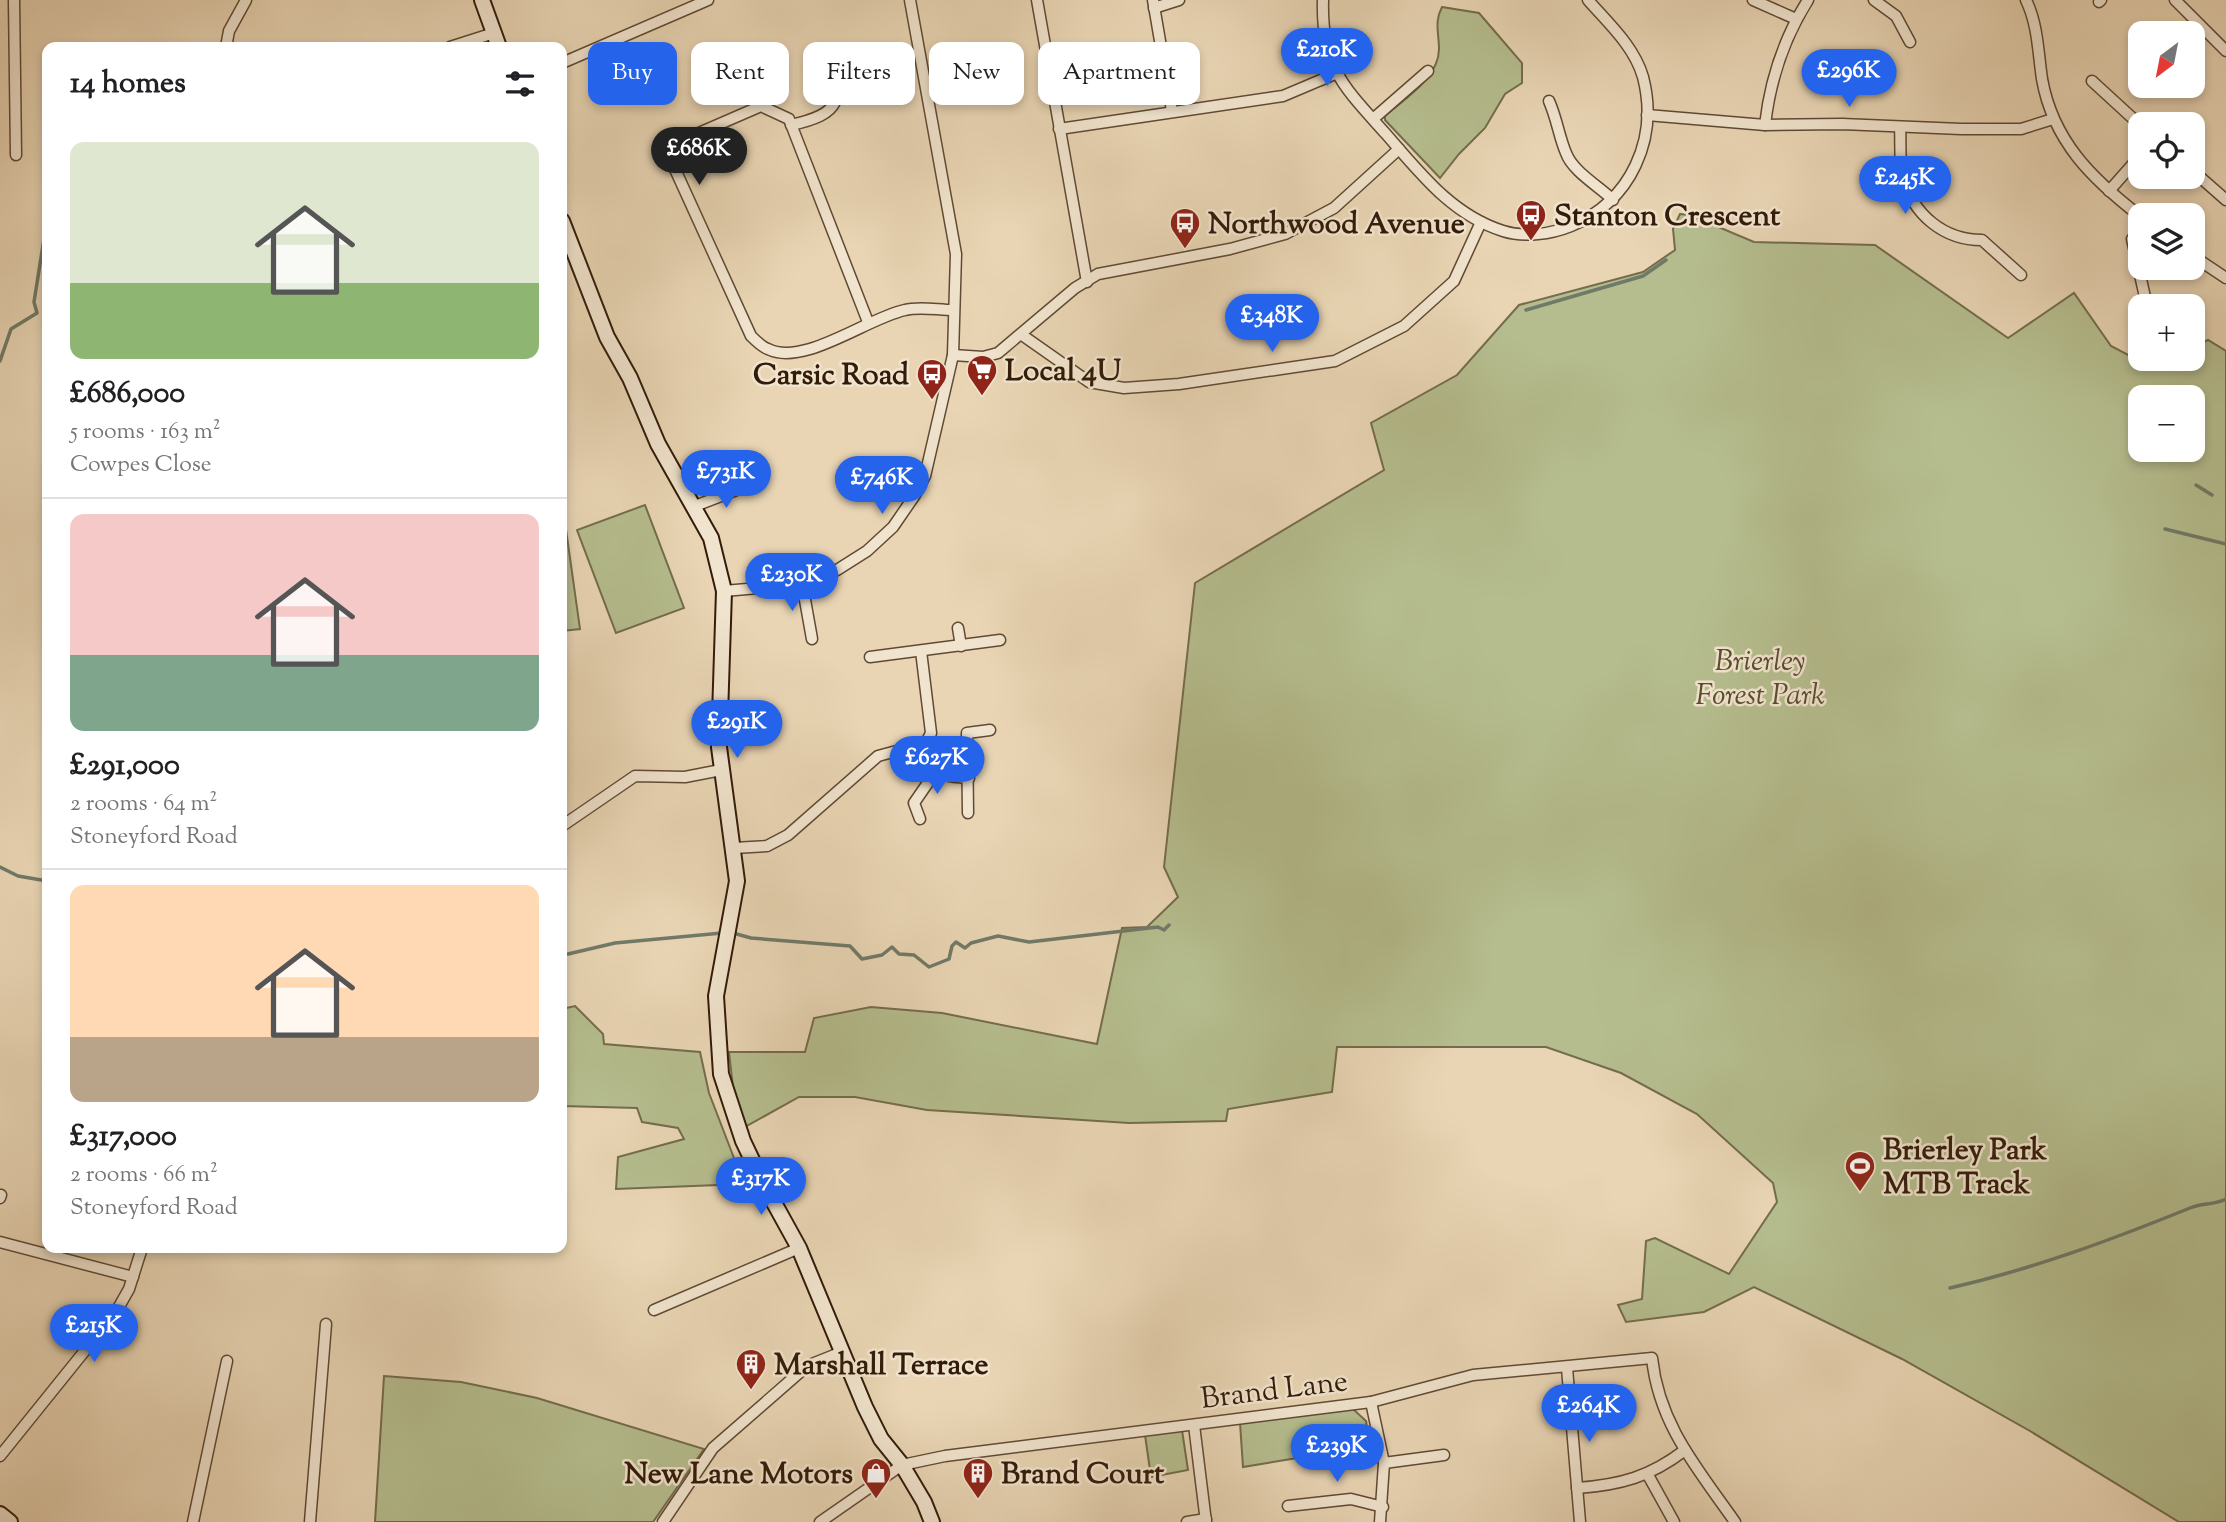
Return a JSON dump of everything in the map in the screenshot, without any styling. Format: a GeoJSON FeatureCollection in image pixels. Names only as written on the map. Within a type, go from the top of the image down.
{"type":"FeatureCollection","features":[{"type":"Feature","properties":{"kind":"main road"},"geometry":{"type":"LineString","coordinates":[[482,0],[497,40]]}},
{"type":"Feature","properties":{"kind":"main road"},"geometry":{"type":"LineString","coordinates":[[567,234],[607,337],[630,378],[658,443],[711,538],[724,591],[719,713],[721,770],[737,881],[716,996],[721,1074],[733,1115],[762,1181],[799,1248],[881,1439],[902,1465],[924,1502],[932,1522]]}},
{"type":"Feature","properties":{"kind":"main road"},"geometry":{"type":"LineString","coordinates":[[0,1514],[10,1522]]}},
{"type":"Feature","properties":{"kind":"street"},"geometry":{"type":"LineString","coordinates":[[14,0],[16,155]]}},
{"type":"Feature","properties":{"kind":"street"},"geometry":{"type":"LineString","coordinates":[[227,42],[229,31],[246,0]]}},
{"type":"Feature","properties":{"kind":"street"},"geometry":{"type":"LineString","coordinates":[[567,61],[708,0]]}},
{"type":"Feature","properties":{"kind":"street"},"geometry":{"type":"LineString","coordinates":[[724,591],[802,583],[837,570],[880,541],[905,512],[925,476],[953,355],[956,254],[910,0]]}},
{"type":"Feature","properties":{"kind":"street"},"geometry":{"type":"LineString","coordinates":[[1037,0],[1087,282]]}},
{"type":"Feature","properties":{"kind":"street"},"geometry":{"type":"LineString","coordinates":[[1172,111],[1154,4],[1179,0]]}},
{"type":"Feature","properties":{"kind":"street"},"geometry":{"type":"LineString","coordinates":[[1323,0],[1322,27],[1335,74],[1441,194],[1481,222],[1506,232],[1542,234],[1579,223],[1613,200],[1629,179],[1641,155],[1647,115],[1642,75],[1636,58],[1587,0]]}},
{"type":"Feature","properties":{"kind":"street"},"geometry":{"type":"LineString","coordinates":[[1754,0],[1796,19]]}},
{"type":"Feature","properties":{"kind":"street"},"geometry":{"type":"LineString","coordinates":[[1765,125],[1769,91],[1796,19],[1808,0]]}},
{"type":"Feature","properties":{"kind":"street"},"geometry":{"type":"LineString","coordinates":[[1874,0],[1896,16],[1910,42]]}},
{"type":"Feature","properties":{"kind":"street"},"geometry":{"type":"LineString","coordinates":[[2026,0],[2033,15],[2046,99],[2053,119],[2067,146],[2109,191],[2128,206]]}},
{"type":"Feature","properties":{"kind":"street"},"geometry":{"type":"LineString","coordinates":[[2176,0],[2226,51]]}},
{"type":"Feature","properties":{"kind":"street"},"geometry":{"type":"LineString","coordinates":[[1373,120],[1428,71]]}},
{"type":"Feature","properties":{"kind":"street"},"geometry":{"type":"LineString","coordinates":[[1059,129],[1283,96],[1335,74]]}},
{"type":"Feature","properties":{"kind":"street"},"geometry":{"type":"LineString","coordinates":[[2092,81],[2128,114]]}},
{"type":"Feature","properties":{"kind":"street"},"geometry":{"type":"LineString","coordinates":[[1549,101],[1561,129],[1566,154],[1575,167],[1613,200]]}},
{"type":"Feature","properties":{"kind":"street"},"geometry":{"type":"LineString","coordinates":[[791,125],[818,118],[835,105]]}},
{"type":"Feature","properties":{"kind":"street"},"geometry":{"type":"LineString","coordinates":[[867,322],[789,119],[761,106],[685,139],[677,151],[674,167],[751,337],[768,349],[780,353],[807,351],[867,322],[907,309],[953,310]]}},
{"type":"Feature","properties":{"kind":"street"},"geometry":{"type":"LineString","coordinates":[[1647,115],[1765,125],[2021,129],[2053,119]]}},
{"type":"Feature","properties":{"kind":"street"},"geometry":{"type":"LineString","coordinates":[[1900,127],[1903,177],[1918,208],[1934,227],[1961,240],[1982,240],[2021,275]]}},
{"type":"Feature","properties":{"kind":"street"},"geometry":{"type":"LineString","coordinates":[[953,355],[983,357],[998,353],[1075,288],[1098,274],[1230,250],[1285,234],[1334,208],[1399,149]]}},
{"type":"Feature","properties":{"kind":"street"},"geometry":{"type":"LineString","coordinates":[[2109,191],[2128,170]]}},
{"type":"Feature","properties":{"kind":"street"},"geometry":{"type":"LineString","coordinates":[[2205,182],[2226,201]]}},
{"type":"Feature","properties":{"kind":"street"},"geometry":{"type":"LineString","coordinates":[[1022,335],[1089,382],[1124,388],[1179,384],[1335,361],[1404,326],[1454,281],[1481,222]]}},
{"type":"Feature","properties":{"kind":"street"},"geometry":{"type":"LineString","coordinates":[[2205,264],[2226,278]]}},
{"type":"Feature","properties":{"kind":"street"},"geometry":{"type":"LineString","coordinates":[[695,506],[747,486]]}},
{"type":"Feature","properties":{"kind":"street"},"geometry":{"type":"LineString","coordinates":[[802,583],[812,639]]}},
{"type":"Feature","properties":{"kind":"street"},"geometry":{"type":"LineString","coordinates":[[958,628],[961,646]]}},
{"type":"Feature","properties":{"kind":"street"},"geometry":{"type":"LineString","coordinates":[[870,657],[1000,640]]}},
{"type":"Feature","properties":{"kind":"street"},"geometry":{"type":"LineString","coordinates":[[921,651],[931,733],[923,749]]}},
{"type":"Feature","properties":{"kind":"street"},"geometry":{"type":"LineString","coordinates":[[968,813],[967,733],[990,730]]}},
{"type":"Feature","properties":{"kind":"street"},"geometry":{"type":"LineString","coordinates":[[734,848],[766,846],[788,835],[878,756],[904,749],[923,749]]}},
{"type":"Feature","properties":{"kind":"street"},"geometry":{"type":"LineString","coordinates":[[923,749],[942,776],[969,778]]}},
{"type":"Feature","properties":{"kind":"street"},"geometry":{"type":"LineString","coordinates":[[567,823],[635,776],[685,777],[721,770]]}},
{"type":"Feature","properties":{"kind":"street"},"geometry":{"type":"LineString","coordinates":[[920,819],[914,803],[936,771]]}},
{"type":"Feature","properties":{"kind":"street"},"geometry":{"type":"LineString","coordinates":[[0,1242],[133,1277]]}},
{"type":"Feature","properties":{"kind":"street"},"geometry":{"type":"LineString","coordinates":[[654,1310],[799,1248]]}},
{"type":"Feature","properties":{"kind":"street"},"geometry":{"type":"LineString","coordinates":[[0,1455],[116,1312],[133,1277],[140,1253]]}},
{"type":"Feature","properties":{"kind":"street"},"geometry":{"type":"LineString","coordinates":[[310,1522],[326,1324]]}},
{"type":"Feature","properties":{"kind":"street"},"geometry":{"type":"LineString","coordinates":[[663,1522],[713,1448],[807,1366],[842,1352]]}},
{"type":"Feature","properties":{"kind":"street","name":"Brand Lane"},"geometry":{"type":"LineString","coordinates":[[902,1465],[945,1456],[1371,1402],[1473,1375],[1652,1358],[1662,1410],[1685,1451]]}},
{"type":"Feature","properties":{"kind":"street"},"geometry":{"type":"LineString","coordinates":[[193,1522],[227,1361]]}},
{"type":"Feature","properties":{"kind":"street"},"geometry":{"type":"LineString","coordinates":[[1567,1368],[1580,1522]]}},
{"type":"Feature","properties":{"kind":"street"},"geometry":{"type":"LineString","coordinates":[[1371,1402],[1384,1463],[1380,1522]]}},
{"type":"Feature","properties":{"kind":"street"},"geometry":{"type":"LineString","coordinates":[[1187,1522],[1206,1520],[1194,1424]]}},
{"type":"Feature","properties":{"kind":"street"},"geometry":{"type":"LineString","coordinates":[[1577,1488],[1620,1484],[1648,1475],[1685,1451],[1735,1522]]}},
{"type":"Feature","properties":{"kind":"street"},"geometry":{"type":"LineString","coordinates":[[1384,1463],[1444,1455]]}},
{"type":"Feature","properties":{"kind":"street"},"geometry":{"type":"LineString","coordinates":[[820,1522],[902,1465]]}},
{"type":"Feature","properties":{"kind":"street"},"geometry":{"type":"LineString","coordinates":[[1648,1475],[1674,1522]]}},
{"type":"Feature","properties":{"kind":"street"},"geometry":{"type":"LineString","coordinates":[[1288,1506],[1351,1499],[1383,1507]]}},
{"type":"Feature","properties":{"kind":"green space"},"geometry":{"type":"Polygon","coordinates":[[[1442,7],[1479,13],[1522,63],[1522,83],[1505,94],[1485,128],[1440,178],[1385,120],[1385,116],[1419,87],[1433,69],[1439,49],[1438,23],[1442,7]]]}},
{"type":"Feature","properties":{"kind":"green space","name":"Brierley Forest Park"},"geometry":{"type":"Polygon","coordinates":[[[1680,214],[1690,215],[1754,242],[1875,245],[2008,338],[2074,293],[2111,346],[2128,355],[2128,371],[2205,371],[2205,341],[2208,340],[2226,351],[2226,1522],[2179,1522],[2030,1431],[1902,1359],[1754,1287],[1704,1312],[1626,1322],[1618,1305],[1642,1299],[1646,1241],[1655,1238],[1729,1274],[1777,1202],[1773,1183],[1697,1114],[1621,1073],[1546,1047],[1337,1047],[1332,1092],[1228,1109],[1226,1121],[1129,1123],[927,1110],[855,1097],[799,1097],[743,1128],[733,1087],[729,1052],[805,1052],[814,1018],[871,1007],[942,1013],[1097,1044],[1122,928],[1147,927],[1178,897],[1164,867],[1195,583],[1384,470],[1371,423],[1457,375],[1519,305],[1643,272],[1675,250],[1673,229],[1680,214]]]}},
{"type":"Feature","properties":{"kind":"green space"},"geometry":{"type":"Polygon","coordinates":[[[645,505],[684,608],[616,633],[577,530],[645,505]]]}},
{"type":"Feature","properties":{"kind":"green space"},"geometry":{"type":"Polygon","coordinates":[[[567,537],[580,629],[567,630],[567,537]]]}},
{"type":"Feature","properties":{"kind":"green space"},"geometry":{"type":"Polygon","coordinates":[[[575,1006],[603,1034],[604,1044],[700,1052],[709,1093],[744,1184],[616,1189],[618,1157],[684,1139],[678,1128],[642,1122],[637,1108],[567,1106],[567,1008],[575,1006]]]}},
{"type":"Feature","properties":{"kind":"green space"},"geometry":{"type":"Polygon","coordinates":[[[384,1376],[461,1382],[537,1398],[704,1449],[653,1522],[375,1522],[384,1376]]]}},
{"type":"Feature","properties":{"kind":"green space"},"geometry":{"type":"Polygon","coordinates":[[[1353,1409],[1366,1421],[1370,1446],[1243,1467],[1240,1423],[1353,1409]]]}},
{"type":"Feature","properties":{"kind":"green space"},"geometry":{"type":"Polygon","coordinates":[[[1182,1430],[1188,1470],[1151,1477],[1145,1435],[1182,1430]]]}},
{"type":"Feature","properties":{"kind":"waterway"},"geometry":{"type":"LineString","coordinates":[[0,361],[11,329],[37,313],[34,302],[42,252]]}},
{"type":"Feature","properties":{"kind":"waterway"},"geometry":{"type":"LineString","coordinates":[[1526,310],[1643,276],[1666,260]]}},
{"type":"Feature","properties":{"kind":"waterway"},"geometry":{"type":"LineString","coordinates":[[2196,485],[2212,495]]}},
{"type":"Feature","properties":{"kind":"waterway"},"geometry":{"type":"LineString","coordinates":[[2165,529],[2226,544]]}},
{"type":"Feature","properties":{"kind":"waterway"},"geometry":{"type":"LineString","coordinates":[[0,867],[18,876],[42,880]]}},
{"type":"Feature","properties":{"kind":"waterway"},"geometry":{"type":"LineString","coordinates":[[733,933],[751,938],[850,946],[862,959],[882,955],[892,947],[899,954],[914,955],[929,967],[949,959],[952,946],[956,942],[965,948],[971,943],[998,936],[1029,942],[1158,927],[1164,930],[1169,925]]}},
{"type":"Feature","properties":{"kind":"waterway"},"geometry":{"type":"LineString","coordinates":[[568,954],[615,943],[722,933]]}},
{"type":"Feature","properties":{"kind":"waterway"},"geometry":{"type":"LineString","coordinates":[[1950,1288],[2042,1263],[2194,1206],[2226,1199]]}},
{"type":"Feature","properties":{"kind":"place","name":"Stanton Crescent"},"geometry":{"type":"Point","coordinates":[1531,242]}},
{"type":"Feature","properties":{"kind":"place","name":"Northwood Avenue"},"geometry":{"type":"Point","coordinates":[1185,250]}},
{"type":"Feature","properties":{"kind":"place","name":"Local 4U"},"geometry":{"type":"Point","coordinates":[982,397]}},
{"type":"Feature","properties":{"kind":"place","name":"Carsic Road"},"geometry":{"type":"Point","coordinates":[932,401]}},
{"type":"Feature","properties":{"kind":"place","name":"Brierley Park MTB Track"},"geometry":{"type":"Point","coordinates":[1860,1193]}},
{"type":"Feature","properties":{"kind":"place","name":"Marshall Terrace"},"geometry":{"type":"Point","coordinates":[751,1391]}},
{"type":"Feature","properties":{"kind":"place","name":"New Lane Motors"},"geometry":{"type":"Point","coordinates":[876,1500]}},
{"type":"Feature","properties":{"kind":"place","name":"Brand Court"},"geometry":{"type":"Point","coordinates":[978,1500]}}]}
